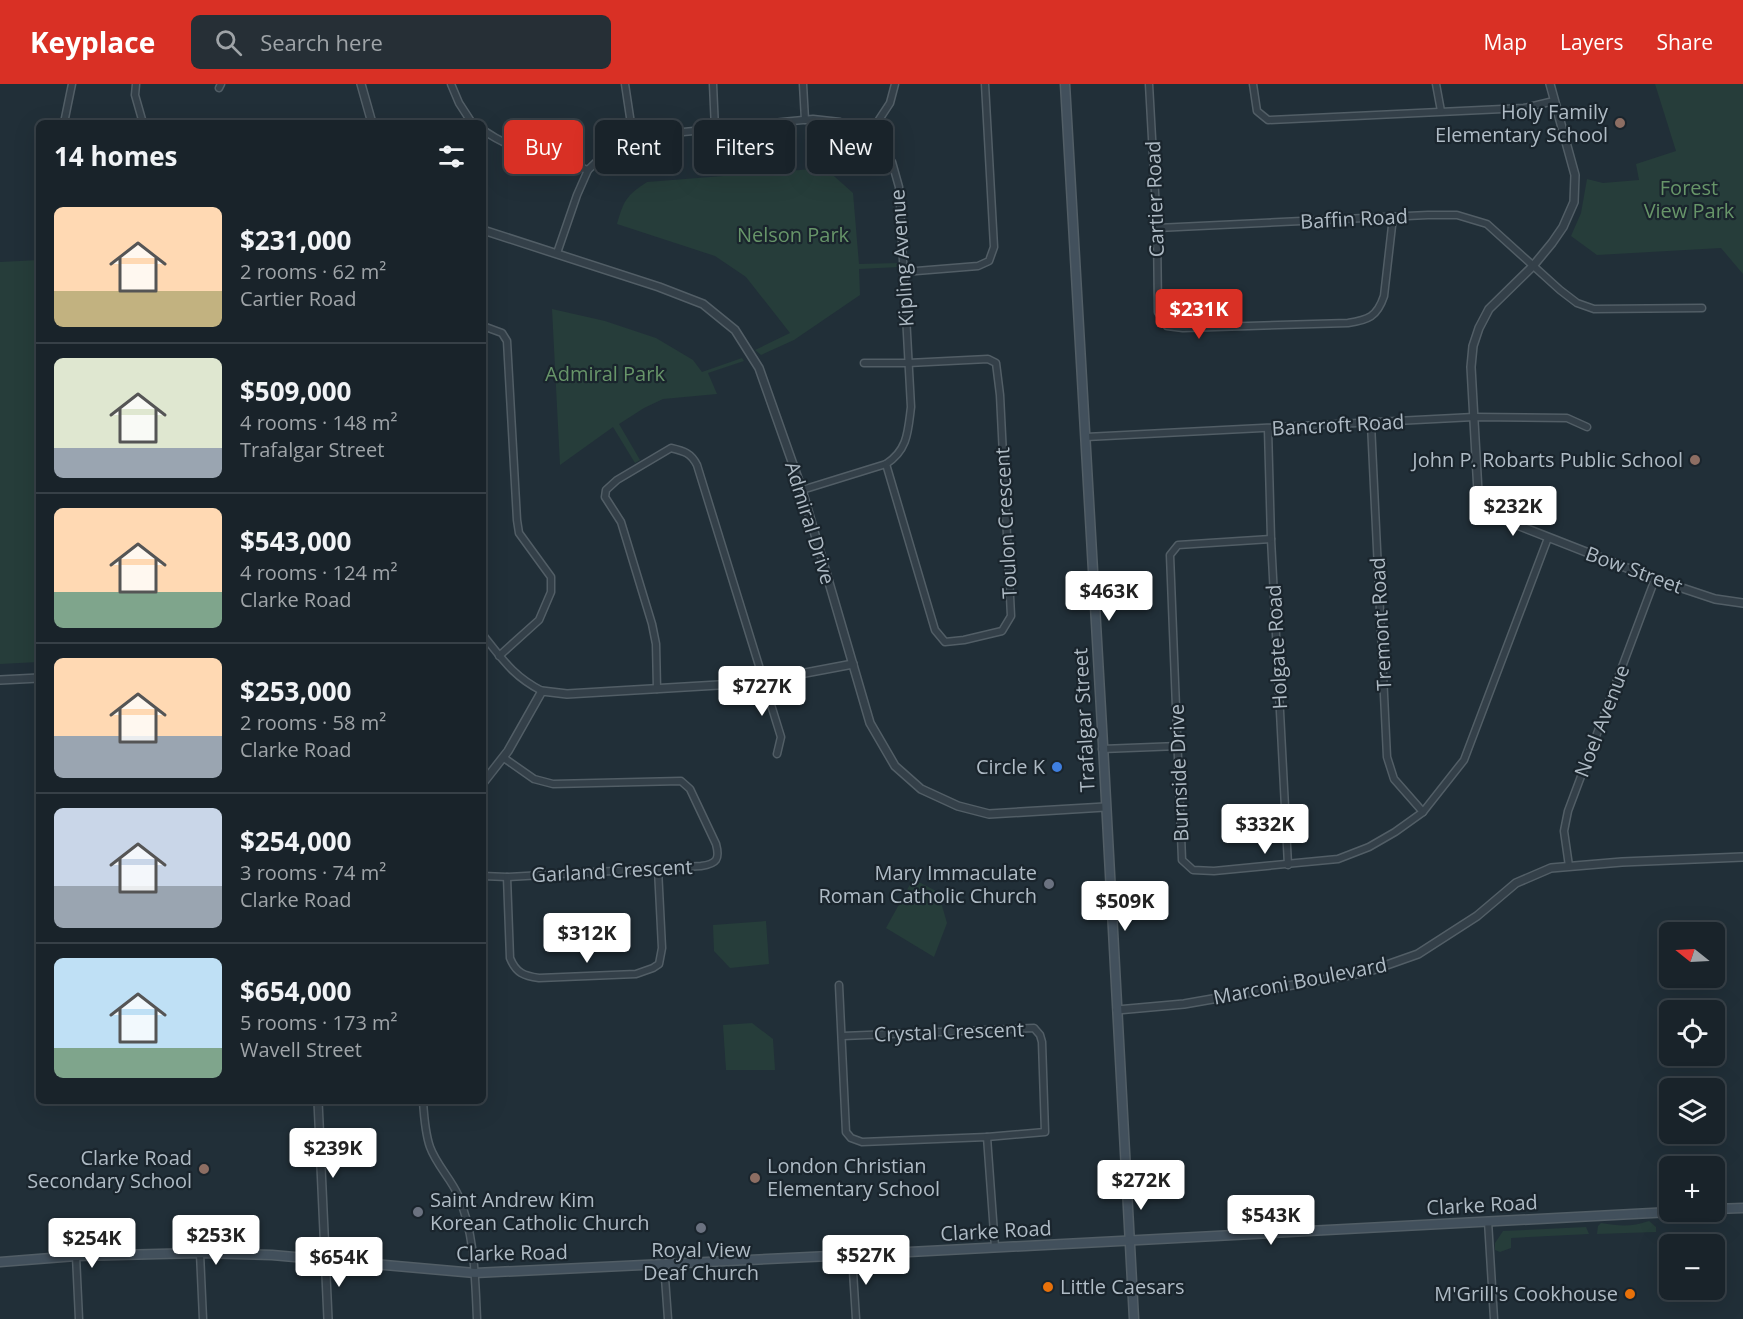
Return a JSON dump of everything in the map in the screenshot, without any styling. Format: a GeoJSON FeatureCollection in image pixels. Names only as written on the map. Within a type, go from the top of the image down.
{"type":"FeatureCollection","features":[{"type":"Feature","properties":{"kind":"main road","name":"Trafalgar Street"},"geometry":{"type":"LineString","coordinates":[[1065,84],[1134,1319]]}},
{"type":"Feature","properties":{"kind":"main road"},"geometry":{"type":"LineString","coordinates":[[1725,1209],[1743,1208]]}},
{"type":"Feature","properties":{"kind":"main road","name":"Clarke Road"},"geometry":{"type":"LineString","coordinates":[[0,1262],[200,1253],[272,1255],[475,1273],[1659,1213]]}},
{"type":"Feature","properties":{"kind":"street"},"geometry":{"type":"LineString","coordinates":[[65,120],[72,84]]}},
{"type":"Feature","properties":{"kind":"street"},"geometry":{"type":"LineString","coordinates":[[136,84],[135,95],[142,120]]}},
{"type":"Feature","properties":{"kind":"street"},"geometry":{"type":"LineString","coordinates":[[361,84],[371,120]]}},
{"type":"Feature","properties":{"kind":"street"},"geometry":{"type":"LineString","coordinates":[[451,84],[459,103],[470,120]]}},
{"type":"Feature","properties":{"kind":"street"},"geometry":{"type":"LineString","coordinates":[[625,84],[630,120]]}},
{"type":"Feature","properties":{"kind":"street"},"geometry":{"type":"LineString","coordinates":[[713,84],[715,120]]}},
{"type":"Feature","properties":{"kind":"street"},"geometry":{"type":"LineString","coordinates":[[803,84],[805,120]]}},
{"type":"Feature","properties":{"kind":"street"},"geometry":{"type":"LineString","coordinates":[[879,120],[890,104],[895,84]]}},
{"type":"Feature","properties":{"kind":"street"},"geometry":{"type":"LineString","coordinates":[[904,272],[978,266],[989,261],[994,247],[985,84]]}},
{"type":"Feature","properties":{"kind":"street","name":"Cartier Road"},"geometry":{"type":"LineString","coordinates":[[1149,84],[1157,228],[1158,312],[1167,326],[1183,328],[1362,321],[1374,315],[1384,296],[1393,217]]}},
{"type":"Feature","properties":{"kind":"street"},"geometry":{"type":"LineString","coordinates":[[1253,84],[1257,111],[1268,120],[1524,108],[1554,101]]}},
{"type":"Feature","properties":{"kind":"street"},"geometry":{"type":"LineString","coordinates":[[1436,84],[1441,111]]}},
{"type":"Feature","properties":{"kind":"street"},"geometry":{"type":"LineString","coordinates":[[1474,417],[1471,367],[1473,346],[1479,328],[1489,309],[1533,266],[1563,227],[1574,202],[1575,175],[1550,84]]}},
{"type":"Feature","properties":{"kind":"street","name":"Kipling Avenue"},"geometry":{"type":"LineString","coordinates":[[795,121],[822,120]]}},
{"type":"Feature","properties":{"kind":"street"},"geometry":{"type":"LineString","coordinates":[[486,132],[517,149],[588,170]]}},
{"type":"Feature","properties":{"kind":"street","name":"Kipling Avenue"},"geometry":{"type":"LineString","coordinates":[[557,253],[577,195],[588,170],[595,163]]}},
{"type":"Feature","properties":{"kind":"street","name":"Kipling Avenue"},"geometry":{"type":"LineString","coordinates":[[886,464],[896,458],[908,437],[911,407],[899,187],[893,166]]}},
{"type":"Feature","properties":{"kind":"street","name":"Baffin Road"},"geometry":{"type":"LineString","coordinates":[[1157,228],[1457,215],[1487,224],[1577,303],[1594,309],[1702,308]]}},
{"type":"Feature","properties":{"kind":"street","name":"Admiral Drive"},"geometry":{"type":"LineString","coordinates":[[486,231],[659,287],[703,304],[735,330],[759,368],[802,490],[870,723],[895,766],[921,789],[958,806],[989,814],[1105,807]]}},
{"type":"Feature","properties":{"kind":"street"},"geometry":{"type":"LineString","coordinates":[[486,327],[502,333],[507,341],[519,533],[551,577],[551,592],[539,620],[499,656]]}},
{"type":"Feature","properties":{"kind":"street","name":"Toulon Crescent"},"geometry":{"type":"LineString","coordinates":[[886,464],[935,630],[945,642],[1002,631],[1011,616],[1000,395],[996,363],[988,359],[909,363]]}},
{"type":"Feature","properties":{"kind":"street"},"geometry":{"type":"LineString","coordinates":[[864,363],[909,363]]}},
{"type":"Feature","properties":{"kind":"street","name":"Bancroft Road"},"geometry":{"type":"LineString","coordinates":[[1086,437],[1474,417],[1567,418],[1587,427]]}},
{"type":"Feature","properties":{"kind":"street","name":"Bow Street"},"geometry":{"type":"LineString","coordinates":[[1474,417],[1479,510],[1655,579],[1715,599],[1743,603]]}},
{"type":"Feature","properties":{"kind":"street","name":"Tremont Road"},"geometry":{"type":"LineString","coordinates":[[1371,424],[1387,757],[1394,779],[1423,812]]}},
{"type":"Feature","properties":{"kind":"street","name":"Holgate Road"},"geometry":{"type":"LineString","coordinates":[[1268,429],[1271,539],[1288,865]]}},
{"type":"Feature","properties":{"kind":"street"},"geometry":{"type":"LineString","coordinates":[[657,689],[656,644],[652,624],[621,522],[606,497],[606,490],[617,480],[671,447],[686,451],[697,465],[781,737],[777,754]]}},
{"type":"Feature","properties":{"kind":"street"},"geometry":{"type":"LineString","coordinates":[[802,490],[886,464]]}},
{"type":"Feature","properties":{"kind":"street","name":"Burnside Drive"},"geometry":{"type":"LineString","coordinates":[[1271,539],[1178,545],[1170,555],[1182,860],[1193,870],[1214,871],[1338,859],[1369,847],[1423,812],[1464,760],[1548,538]]}},
{"type":"Feature","properties":{"kind":"street","name":"Noel Avenue"},"geometry":{"type":"LineString","coordinates":[[1569,866],[1564,831],[1568,811],[1655,579]]}},
{"type":"Feature","properties":{"kind":"street"},"geometry":{"type":"LineString","coordinates":[[486,639],[507,666],[525,682],[542,691],[567,693],[752,683],[853,664]]}},
{"type":"Feature","properties":{"kind":"street"},"geometry":{"type":"LineString","coordinates":[[0,680],[36,678]]}},
{"type":"Feature","properties":{"kind":"street"},"geometry":{"type":"LineString","coordinates":[[486,779],[504,758],[542,691]]}},
{"type":"Feature","properties":{"kind":"street"},"geometry":{"type":"LineString","coordinates":[[1102,749],[1179,746]]}},
{"type":"Feature","properties":{"kind":"street","name":"Garland Crescent"},"geometry":{"type":"LineString","coordinates":[[486,876],[507,877],[711,865],[716,861],[718,852],[690,789],[681,781],[553,784],[534,779],[504,758]]}},
{"type":"Feature","properties":{"kind":"street","name":"Marconi Boulevard"},"geometry":{"type":"LineString","coordinates":[[1117,1010],[1184,1004],[1367,972],[1418,954],[1477,916],[1516,883],[1551,868],[1622,862],[1743,857]]}},
{"type":"Feature","properties":{"kind":"street"},"geometry":{"type":"LineString","coordinates":[[507,877],[510,958],[518,971],[526,976],[539,978],[636,974],[659,964],[663,948],[658,869]]}},
{"type":"Feature","properties":{"kind":"street"},"geometry":{"type":"LineString","coordinates":[[839,985],[846,1132],[851,1138],[862,1142],[987,1137],[995,1247]]}},
{"type":"Feature","properties":{"kind":"street","name":"Crystal Crescent"},"geometry":{"type":"LineString","coordinates":[[843,1036],[1034,1028],[1042,1042],[1045,1132],[987,1137]]}},
{"type":"Feature","properties":{"kind":"street"},"geometry":{"type":"LineString","coordinates":[[318,1104],[328,1319]]}},
{"type":"Feature","properties":{"kind":"street"},"geometry":{"type":"LineString","coordinates":[[423,1104],[430,1148],[458,1194],[470,1229],[477,1319]]}},
{"type":"Feature","properties":{"kind":"street"},"geometry":{"type":"LineString","coordinates":[[1488,1221],[1494,1319]]}},
{"type":"Feature","properties":{"kind":"street"},"geometry":{"type":"LineString","coordinates":[[200,1253],[203,1319]]}},
{"type":"Feature","properties":{"kind":"street"},"geometry":{"type":"LineString","coordinates":[[852,1255],[856,1319]]}},
{"type":"Feature","properties":{"kind":"street"},"geometry":{"type":"LineString","coordinates":[[76,1257],[79,1319]]}},
{"type":"Feature","properties":{"kind":"street"},"geometry":{"type":"LineString","coordinates":[[664,1264],[668,1319]]}},
{"type":"Feature","properties":{"kind":"green space","name":"Forest View Park"},"geometry":{"type":"Polygon","coordinates":[[[1655,84],[1743,84],[1743,274],[1721,248],[1597,255],[1571,236],[1581,213],[1587,179],[1603,183],[1639,180],[1636,164],[1676,151],[1655,84]]]}},
{"type":"Feature","properties":{"kind":"green space","name":"Nelson Park"},"geometry":{"type":"Polygon","coordinates":[[[807,169],[807,174],[832,174],[853,193],[859,264],[899,263],[899,267],[859,269],[860,295],[794,340],[761,355],[755,350],[790,333],[746,277],[715,256],[617,224],[627,199],[647,182],[749,174],[795,174],[795,170],[807,169]]]}},
{"type":"Feature","properties":{"kind":"green space"},"geometry":{"type":"Polygon","coordinates":[[[36,260],[36,662],[0,664],[0,262],[36,260]]]}},
{"type":"Feature","properties":{"kind":"green space","name":"Admiral Park"},"geometry":{"type":"Polygon","coordinates":[[[552,309],[605,321],[656,338],[693,360],[702,372],[742,358],[744,361],[708,373],[717,394],[663,399],[619,424],[640,460],[635,463],[613,427],[560,465],[552,309]]]}},
{"type":"Feature","properties":{"kind":"green space"},"geometry":{"type":"Polygon","coordinates":[[[913,879],[938,892],[947,923],[934,957],[886,928],[913,879]]]}},
{"type":"Feature","properties":{"kind":"green space"},"geometry":{"type":"Polygon","coordinates":[[[766,921],[769,964],[730,968],[714,951],[713,925],[766,921]]]}},
{"type":"Feature","properties":{"kind":"green space"},"geometry":{"type":"Polygon","coordinates":[[[752,1023],[773,1039],[775,1070],[726,1070],[723,1025],[752,1023]]]}},
{"type":"Feature","properties":{"kind":"green space"},"geometry":{"type":"Polygon","coordinates":[[[1649,1221],[1656,1227],[1656,1232],[1597,1234],[1601,1223],[1625,1225],[1649,1221]]]}},
{"type":"Feature","properties":{"kind":"green space"},"geometry":{"type":"Polygon","coordinates":[[[1586,1227],[1589,1234],[1511,1238],[1511,1248],[1500,1252],[1495,1250],[1495,1243],[1503,1231],[1586,1227]]]}},
{"type":"Feature","properties":{"kind":"place","name":"Holy Family Elementary School"},"geometry":{"type":"Point","coordinates":[1620,123]}},
{"type":"Feature","properties":{"kind":"place","name":"John P. Robarts Public School"},"geometry":{"type":"Point","coordinates":[1695,460]}},
{"type":"Feature","properties":{"kind":"place","name":"Circle K"},"geometry":{"type":"Point","coordinates":[1057,767]}},
{"type":"Feature","properties":{"kind":"place","name":"Mary Immaculate Roman Catholic Church"},"geometry":{"type":"Point","coordinates":[1049,884]}},
{"type":"Feature","properties":{"kind":"place","name":"Clarke Road Secondary School"},"geometry":{"type":"Point","coordinates":[204,1169]}},
{"type":"Feature","properties":{"kind":"place","name":"London Christian Elementary School"},"geometry":{"type":"Point","coordinates":[755,1178]}},
{"type":"Feature","properties":{"kind":"place","name":"Saint Andrew Kim Korean Catholic Church"},"geometry":{"type":"Point","coordinates":[418,1212]}},
{"type":"Feature","properties":{"kind":"place","name":"Royal View Deaf Church"},"geometry":{"type":"Point","coordinates":[701,1228]}},
{"type":"Feature","properties":{"kind":"place","name":"Little Caesars"},"geometry":{"type":"Point","coordinates":[1048,1287]}},
{"type":"Feature","properties":{"kind":"place","name":"M'Grill's Cookhouse"},"geometry":{"type":"Point","coordinates":[1630,1294]}}]}
